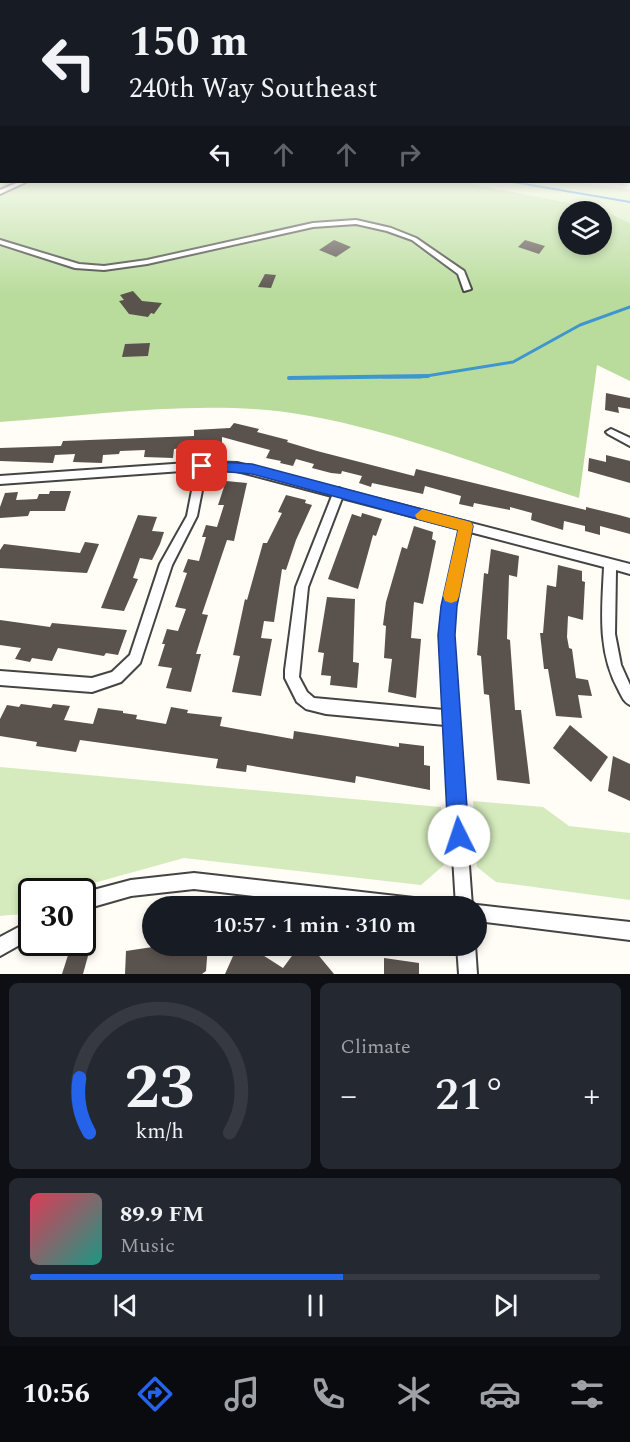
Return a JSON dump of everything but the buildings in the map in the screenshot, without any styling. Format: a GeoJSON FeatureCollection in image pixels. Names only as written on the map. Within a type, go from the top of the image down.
{"type":"FeatureCollection","features":[{"type":"Feature","properties":{"kind":"street"},"geometry":{"type":"LineString","coordinates":[[0,242],[78,266],[104,268],[147,262],[314,225],[356,222],[389,229],[414,239],[461,273],[468,289]]}},
{"type":"Feature","properties":{"kind":"street"},"geometry":{"type":"LineString","coordinates":[[611,432],[630,442]]}},
{"type":"Feature","properties":{"kind":"street"},"geometry":{"type":"LineString","coordinates":[[0,678],[92,685],[104,683],[126,669],[141,646],[166,564],[192,516],[202,466]]}},
{"type":"Feature","properties":{"kind":"street"},"geometry":{"type":"LineString","coordinates":[[0,480],[202,466],[252,469],[610,566],[630,569]]}},
{"type":"Feature","properties":{"kind":"street"},"geometry":{"type":"LineString","coordinates":[[339,492],[302,587],[292,678],[303,697],[311,704],[450,718]]}},
{"type":"Feature","properties":{"kind":"street"},"geometry":{"type":"LineString","coordinates":[[463,896],[446,635],[449,606],[466,526]]}},
{"type":"Feature","properties":{"kind":"street"},"geometry":{"type":"LineString","coordinates":[[610,566],[609,657],[617,678],[630,698]]}},
{"type":"Feature","properties":{"kind":"street"},"geometry":{"type":"LineString","coordinates":[[96,898],[130,888],[194,881],[326,896]]}},
{"type":"Feature","properties":{"kind":"street"},"geometry":{"type":"LineString","coordinates":[[487,914],[630,931]]}},
{"type":"Feature","properties":{"kind":"street"},"geometry":{"type":"LineString","coordinates":[[0,947],[18,936]]}},
{"type":"Feature","properties":{"kind":"street"},"geometry":{"type":"LineString","coordinates":[[467,956],[468,974]]}},
{"type":"Feature","properties":{"kind":"green space"},"geometry":{"type":"Polygon","coordinates":[[[0,203],[558,203],[558,255],[612,255],[612,214],[630,223],[630,381],[597,365],[579,498],[442,451],[338,422],[268,410],[192,408],[0,422],[0,203]]]}},
{"type":"Feature","properties":{"kind":"green space"},"geometry":{"type":"Polygon","coordinates":[[[612,203],[630,203],[630,223],[612,214],[612,203]]]}},
{"type":"Feature","properties":{"kind":"green space"},"geometry":{"type":"Polygon","coordinates":[[[0,767],[441,807],[444,865],[421,885],[184,858],[96,882],[96,878],[18,878],[18,914],[0,916],[0,767]]]}},
{"type":"Feature","properties":{"kind":"green space"},"geometry":{"type":"Polygon","coordinates":[[[473,801],[543,807],[569,826],[630,833],[630,900],[496,882],[477,867],[473,801]]]}},
{"type":"Feature","properties":{"kind":"waterway"},"geometry":{"type":"LineString","coordinates":[[426,376],[513,362],[580,325],[630,307]]}},
{"type":"Feature","properties":{"kind":"waterway"},"geometry":{"type":"LineString","coordinates":[[289,378],[426,376]]}},
{"type":"Feature","properties":{"kind":"waterway"},"geometry":{"type":"LineString","coordinates":[[383,377],[426,376]]}},
{"type":"Feature","properties":{"kind":"slow traffic"},"geometry":{"type":"LineString","coordinates":[[422,515],[466,526],[451,596]]}},
{"type":"Feature","properties":{"kind":"route"},"geometry":{"type":"LineString","coordinates":[[202,466],[252,469],[466,526],[449,606],[446,635],[459,836]]}}]}
